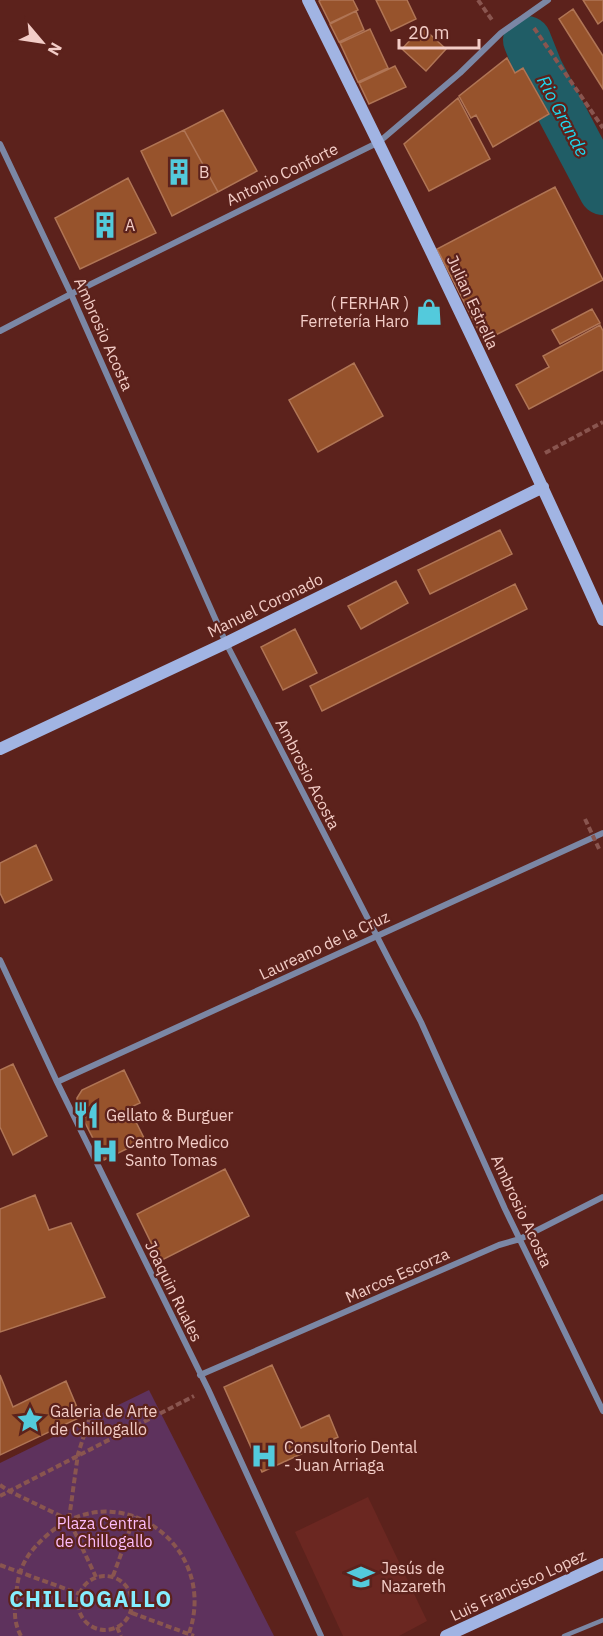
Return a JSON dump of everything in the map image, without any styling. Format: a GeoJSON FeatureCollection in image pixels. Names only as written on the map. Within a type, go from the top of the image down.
{"type":"FeatureCollection","features":[{"type":"Feature","properties":{"kind":"street","name":"Julian Estrella"},"geometry":{"type":"LineString","coordinates":[[309,0],[531,461],[603,620]]}},
{"type":"Feature","properties":{"kind":"street","name":"Antonio Conforte"},"geometry":{"type":"LineString","coordinates":[[0,331],[379,142],[460,73],[501,33],[548,0]]}},
{"type":"Feature","properties":{"kind":"street","name":"Ambrosio Acosta"},"geometry":{"type":"LineString","coordinates":[[0,144],[71,294],[226,643],[421,1022],[520,1239],[602,1406]]}},
{"type":"Feature","properties":{"kind":"street","name":"Manuel Coronado"},"geometry":{"type":"LineString","coordinates":[[0,749],[226,643],[543,487]]}},
{"type":"Feature","properties":{"kind":"street","name":"Laureano de la Cruz"},"geometry":{"type":"LineString","coordinates":[[57,1082],[603,833]]}},
{"type":"Feature","properties":{"kind":"street","name":"Joaquin Ruales"},"geometry":{"type":"LineString","coordinates":[[0,960],[57,1082],[208,1389],[321,1636]]}},
{"type":"Feature","properties":{"kind":"street","name":"Marcos Escorza"},"geometry":{"type":"LineString","coordinates":[[200,1375],[500,1245],[520,1239],[603,1197]]}},
{"type":"Feature","properties":{"kind":"street","name":"Luis Francisco Lopez"},"geometry":{"type":"LineString","coordinates":[[446,1636],[603,1564]]}},
{"type":"Feature","properties":{"kind":"lane"},"geometry":{"type":"LineString","coordinates":[[564,1636],[603,1620]]}},
{"type":"Feature","properties":{"kind":"path"},"geometry":{"type":"LineString","coordinates":[[477,0],[501,33]]}},
{"type":"Feature","properties":{"kind":"path"},"geometry":{"type":"LineString","coordinates":[[528,14],[535,32],[603,128]]}},
{"type":"Feature","properties":{"kind":"path"},"geometry":{"type":"LineString","coordinates":[[531,461],[603,422]]}},
{"type":"Feature","properties":{"kind":"path"},"geometry":{"type":"LineString","coordinates":[[585,819],[600,851]]}},
{"type":"Feature","properties":{"kind":"path"},"geometry":{"type":"LineString","coordinates":[[0,1496],[208,1389]]}},
{"type":"Feature","properties":{"kind":"path"},"geometry":{"type":"LineString","coordinates":[[88,1420],[78,1454],[69,1520],[96,1577]]}},
{"type":"Feature","properties":{"kind":"path"},"geometry":{"type":"LineString","coordinates":[[0,1485],[69,1520]]}},
{"type":"Feature","properties":{"kind":"path"},"geometry":{"type":"LineString","coordinates":[[21,1636],[14,1614],[19,1573],[31,1550],[59,1524],[97,1512],[135,1516],[155,1527],[174,1543],[189,1571],[194,1591],[193,1622],[188,1635]]}},
{"type":"Feature","properties":{"kind":"path"},"geometry":{"type":"LineString","coordinates":[[113,1576],[135,1516]]}},
{"type":"Feature","properties":{"kind":"path"},"geometry":{"type":"LineString","coordinates":[[0,1565],[80,1594]]}},
{"type":"Feature","properties":{"kind":"path"},"geometry":{"type":"LineString","coordinates":[[113,1576],[129,1588],[132,1613],[122,1625],[106,1631],[99,1630],[94,1628],[78,1609],[80,1594],[86,1583],[96,1577],[113,1576]]}},
{"type":"Feature","properties":{"kind":"path"},"geometry":{"type":"LineString","coordinates":[[132,1613],[194,1636]]}},
{"type":"Feature","properties":{"kind":"path"},"geometry":{"type":"LineString","coordinates":[[117,1627],[121,1636]]}},
{"type":"Feature","properties":{"kind":"path"},"geometry":{"type":"LineString","coordinates":[[97,1636],[99,1630]]}},
{"type":"Feature","properties":{"kind":"shaded area","name":"Jesús de Nazareth"},"geometry":{"type":"Polygon","coordinates":[[[368,1497],[427,1621],[399,1636],[343,1636],[295,1532],[368,1497]]]}},
{"type":"Feature","properties":{"kind":"green space","name":"Plaza Central de Chillogallo"},"geometry":{"type":"Polygon","coordinates":[[[149,1390],[274,1636],[0,1636],[0,1463],[149,1390]]]}},
{"type":"Feature","properties":{"kind":"building"},"geometry":{"type":"Polygon","coordinates":[[[353,0],[358,10],[330,23],[319,1],[353,0]]]}},
{"type":"Feature","properties":{"kind":"building"},"geometry":{"type":"Polygon","coordinates":[[[376,0],[407,0],[416,19],[391,31],[376,0]]]}},
{"type":"Feature","properties":{"kind":"building"},"geometry":{"type":"Polygon","coordinates":[[[583,0],[603,0],[603,20],[598,24],[583,0]]]}},
{"type":"Feature","properties":{"kind":"building"},"geometry":{"type":"Polygon","coordinates":[[[573,9],[603,56],[603,89],[559,19],[573,9]]]}},
{"type":"Feature","properties":{"kind":"building"},"geometry":{"type":"Polygon","coordinates":[[[356,11],[364,30],[339,42],[330,24],[356,11]]]}},
{"type":"Feature","properties":{"kind":"building"},"geometry":{"type":"Polygon","coordinates":[[[422,27],[446,49],[426,71],[402,49],[422,27]]]}},
{"type":"Feature","properties":{"kind":"building"},"geometry":{"type":"Polygon","coordinates":[[[370,29],[388,68],[358,82],[340,43],[370,29]]]}},
{"type":"Feature","properties":{"kind":"building"},"geometry":{"type":"Polygon","coordinates":[[[507,58],[515,73],[523,68],[549,114],[493,147],[476,115],[471,118],[459,96],[507,58]]]}},
{"type":"Feature","properties":{"kind":"building"},"geometry":{"type":"Polygon","coordinates":[[[395,66],[406,87],[369,104],[359,83],[395,66]]]}},
{"type":"Feature","properties":{"kind":"building"},"geometry":{"type":"Polygon","coordinates":[[[458,98],[490,159],[429,191],[404,144],[458,98]]]}},
{"type":"Feature","properties":{"kind":"building"},"geometry":{"type":"Polygon","coordinates":[[[223,110],[257,171],[218,192],[184,130],[223,110]]]}},
{"type":"Feature","properties":{"kind":"building","name":"B"},"geometry":{"type":"Polygon","coordinates":[[[184,130],[218,192],[172,216],[141,151],[184,130]]]}},
{"type":"Feature","properties":{"kind":"building","name":"A"},"geometry":{"type":"Polygon","coordinates":[[[128,178],[156,233],[80,269],[55,218],[128,178]]]}},
{"type":"Feature","properties":{"kind":"building"},"geometry":{"type":"Polygon","coordinates":[[[555,187],[603,280],[484,341],[437,249],[555,187]]]}},
{"type":"Feature","properties":{"kind":"building"},"geometry":{"type":"Polygon","coordinates":[[[592,309],[600,323],[560,344],[552,330],[592,309]]]}},
{"type":"Feature","properties":{"kind":"building"},"geometry":{"type":"Polygon","coordinates":[[[600,325],[603,331],[603,370],[529,409],[516,385],[549,367],[543,356],[600,325]]]}},
{"type":"Feature","properties":{"kind":"building"},"geometry":{"type":"Polygon","coordinates":[[[354,363],[383,416],[318,452],[289,400],[354,363]]]}},
{"type":"Feature","properties":{"kind":"building"},"geometry":{"type":"Polygon","coordinates":[[[500,530],[512,554],[430,594],[418,570],[500,530]]]}},
{"type":"Feature","properties":{"kind":"building"},"geometry":{"type":"Polygon","coordinates":[[[396,581],[408,603],[361,629],[348,606],[396,581]]]}},
{"type":"Feature","properties":{"kind":"building"},"geometry":{"type":"Polygon","coordinates":[[[515,584],[527,609],[322,711],[310,686],[515,584]]]}},
{"type":"Feature","properties":{"kind":"building"},"geometry":{"type":"Polygon","coordinates":[[[295,629],[317,673],[283,690],[261,647],[295,629]]]}},
{"type":"Feature","properties":{"kind":"building"},"geometry":{"type":"Polygon","coordinates":[[[36,845],[52,880],[5,903],[0,893],[0,863],[36,845]]]}},
{"type":"Feature","properties":{"kind":"building"},"geometry":{"type":"Polygon","coordinates":[[[13,1064],[47,1136],[13,1155],[0,1127],[0,1070],[13,1064]]]}},
{"type":"Feature","properties":{"kind":"building"},"geometry":{"type":"Polygon","coordinates":[[[124,1070],[140,1103],[129,1108],[145,1140],[104,1160],[77,1107],[77,1098],[82,1090],[124,1070]]]}},
{"type":"Feature","properties":{"kind":"building"},"geometry":{"type":"Polygon","coordinates":[[[225,1169],[249,1216],[160,1261],[137,1214],[225,1169]]]}},
{"type":"Feature","properties":{"kind":"building"},"geometry":{"type":"Polygon","coordinates":[[[35,1195],[49,1230],[71,1223],[105,1297],[0,1332],[0,1209],[35,1195]]]}},
{"type":"Feature","properties":{"kind":"building"},"geometry":{"type":"Polygon","coordinates":[[[272,1365],[301,1428],[329,1415],[338,1437],[262,1472],[224,1387],[272,1365]]]}},
{"type":"Feature","properties":{"kind":"building"},"geometry":{"type":"Polygon","coordinates":[[[0,1375],[13,1407],[66,1381],[81,1417],[0,1455],[0,1375]]]}},
{"type":"Feature","properties":{"kind":"waterway","name":"Rio Grande"},"geometry":{"type":"LineString","coordinates":[[527,40],[539,70],[603,191]]}},
{"type":"Feature","properties":{"kind":"place","name":"B"},"geometry":{"type":"Point","coordinates":[179,172]}},
{"type":"Feature","properties":{"kind":"place","name":"A"},"geometry":{"type":"Point","coordinates":[105,225]}},
{"type":"Feature","properties":{"kind":"place","name":"( FERHAR ) Ferretería Haro"},"geometry":{"type":"Point","coordinates":[429,312]}},
{"type":"Feature","properties":{"kind":"place","name":"Gellato & Burguer"},"geometry":{"type":"Point","coordinates":[86,1115]}},
{"type":"Feature","properties":{"kind":"place","name":"Centro Medico Santo Tomas"},"geometry":{"type":"Point","coordinates":[105,1151]}},
{"type":"Feature","properties":{"kind":"place","name":"Galeria de Arte de Chillogallo"},"geometry":{"type":"Point","coordinates":[30,1420]}},
{"type":"Feature","properties":{"kind":"place","name":"Consultorio Dental - Juan Arriaga"},"geometry":{"type":"Point","coordinates":[264,1456]}},
{"type":"Feature","properties":{"kind":"place","name":"Jesús de Nazareth"},"geometry":{"type":"Point","coordinates":[361,1577]}},
{"type":"Feature","properties":{"kind":"district","name":"CHILLOGALLO"},"geometry":{"type":"Point","coordinates":[91,1598]}}]}
